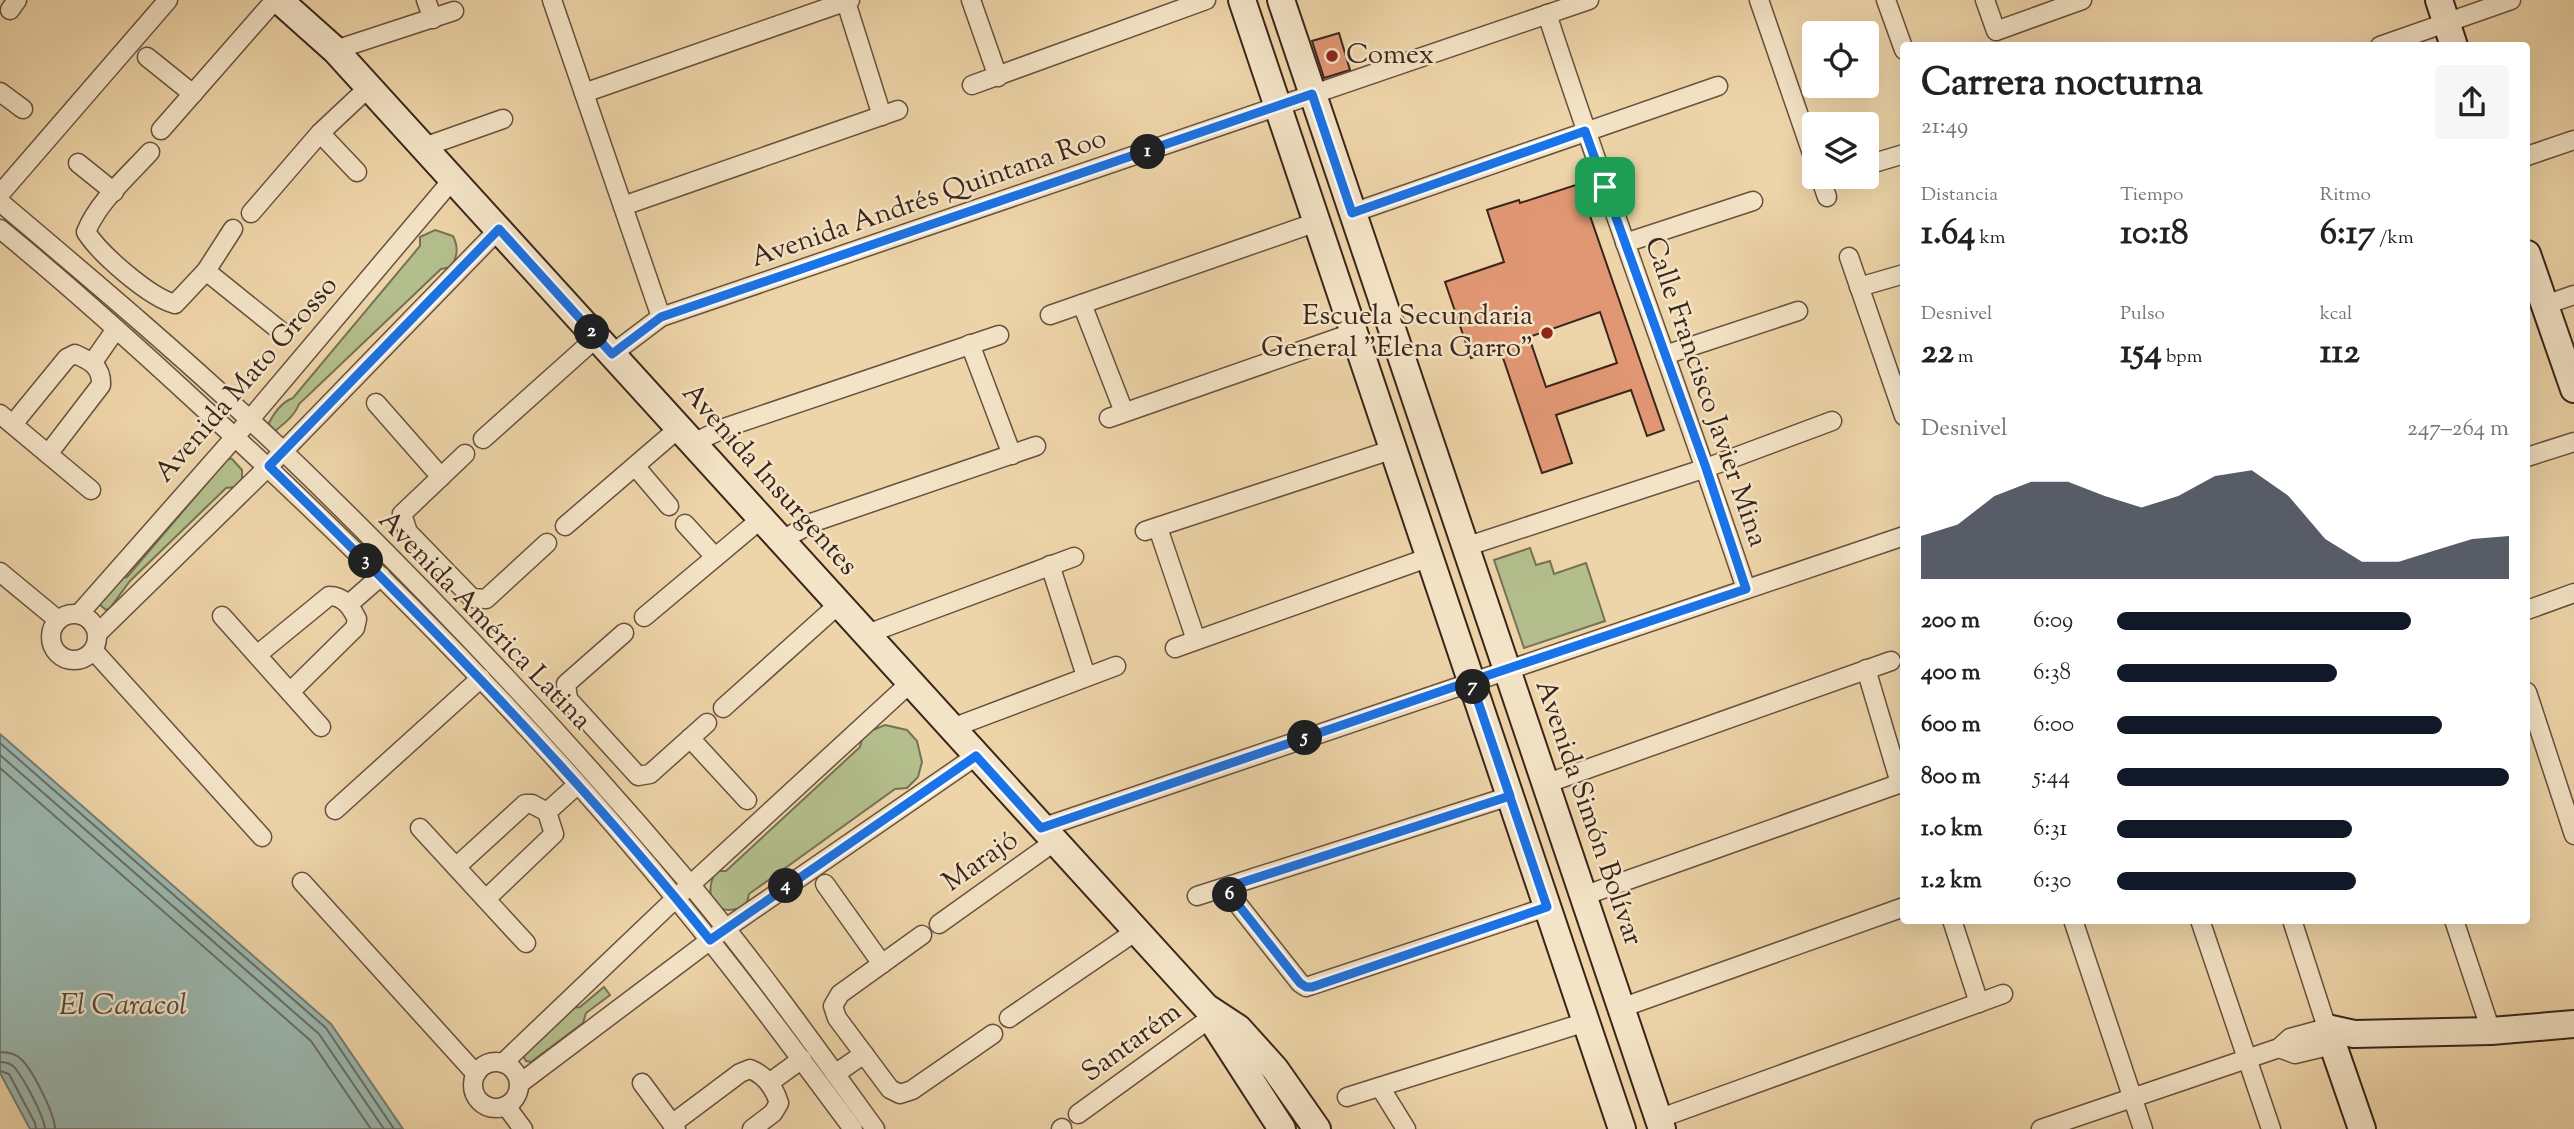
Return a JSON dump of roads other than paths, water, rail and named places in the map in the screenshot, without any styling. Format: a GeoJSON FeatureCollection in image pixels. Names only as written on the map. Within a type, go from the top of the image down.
{"type":"FeatureCollection","features":[{"type":"Feature","properties":{"kind":"main road","name":"Avenida Insurgentes"},"geometry":{"type":"LineString","coordinates":[[277,0],[335,50],[1211,1013],[1279,1128]]}},
{"type":"Feature","properties":{"kind":"main road"},"geometry":{"type":"LineString","coordinates":[[1242,0],[1622,1129]]}},
{"type":"Feature","properties":{"kind":"main road","name":"Avenida Simón Bolívar"},"geometry":{"type":"LineString","coordinates":[[1281,0],[1660,1124]]}},
{"type":"Feature","properties":{"kind":"main road"},"geometry":{"type":"LineString","coordinates":[[2530,262],[2574,389]]}},
{"type":"Feature","properties":{"kind":"main road"},"geometry":{"type":"LineString","coordinates":[[1375,393],[1410,383]]}},
{"type":"Feature","properties":{"kind":"main road","name":"Avenida Insurgentes"},"geometry":{"type":"LineString","coordinates":[[1211,1013],[1238,1028],[1275,1069],[1317,1129]]}},
{"type":"Feature","properties":{"kind":"main road"},"geometry":{"type":"LineString","coordinates":[[2362,1129],[2338,1036],[2491,1031],[2574,1024]]}},
{"type":"Feature","properties":{"kind":"street"},"geometry":{"type":"LineString","coordinates":[[0,194],[168,0]]}},
{"type":"Feature","properties":{"kind":"street"},"geometry":{"type":"LineString","coordinates":[[161,130],[277,0]]}},
{"type":"Feature","properties":{"kind":"street"},"geometry":{"type":"LineString","coordinates":[[426,0],[433,19]]}},
{"type":"Feature","properties":{"kind":"street"},"geometry":{"type":"LineString","coordinates":[[552,0],[661,317]]}},
{"type":"Feature","properties":{"kind":"street"},"geometry":{"type":"LineString","coordinates":[[971,0],[998,77]]}},
{"type":"Feature","properties":{"kind":"street"},"geometry":{"type":"LineString","coordinates":[[972,85],[1206,0]]}},
{"type":"Feature","properties":{"kind":"street","name":"Avenida Andrés Quintana Roo"},"geometry":{"type":"LineString","coordinates":[[483,439],[604,345],[661,317],[1589,0]]}},
{"type":"Feature","properties":{"kind":"street"},"geometry":{"type":"LineString","coordinates":[[1759,0],[1802,124]]}},
{"type":"Feature","properties":{"kind":"street"},"geometry":{"type":"LineString","coordinates":[[1886,0],[1901,42]]}},
{"type":"Feature","properties":{"kind":"street"},"geometry":{"type":"LineString","coordinates":[[1985,0],[1997,31],[2082,0]]}},
{"type":"Feature","properties":{"kind":"street"},"geometry":{"type":"LineString","coordinates":[[2391,42],[2511,0]]}},
{"type":"Feature","properties":{"kind":"street"},"geometry":{"type":"LineString","coordinates":[[584,93],[848,1],[890,113],[623,206]]}},
{"type":"Feature","properties":{"kind":"street"},"geometry":{"type":"LineString","coordinates":[[335,50],[454,12]]}},
{"type":"Feature","properties":{"kind":"street","name":"Calle Francisco Javier Mina"},"geometry":{"type":"LineString","coordinates":[[1547,14],[1585,131],[1706,468],[1746,589]]}},
{"type":"Feature","properties":{"kind":"street"},"geometry":{"type":"LineString","coordinates":[[147,57],[193,94]]}},
{"type":"Feature","properties":{"kind":"street"},"geometry":{"type":"LineString","coordinates":[[1352,213],[1718,86]]}},
{"type":"Feature","properties":{"kind":"street"},"geometry":{"type":"LineString","coordinates":[[251,213],[320,133],[369,87]]}},
{"type":"Feature","properties":{"kind":"street"},"geometry":{"type":"LineString","coordinates":[[0,92],[23,109]]}},
{"type":"Feature","properties":{"kind":"street"},"geometry":{"type":"LineString","coordinates":[[424,147],[503,120]]}},
{"type":"Feature","properties":{"kind":"street"},"geometry":{"type":"LineString","coordinates":[[320,133],[357,172]]}},
{"type":"Feature","properties":{"kind":"street"},"geometry":{"type":"LineString","coordinates":[[2530,155],[2574,140]]}},
{"type":"Feature","properties":{"kind":"street"},"geometry":{"type":"LineString","coordinates":[[150,152],[114,192],[89,224],[86,232],[117,285],[175,304],[206,271],[233,229]]}},
{"type":"Feature","properties":{"kind":"street"},"geometry":{"type":"LineString","coordinates":[[1879,161],[1900,154]]}},
{"type":"Feature","properties":{"kind":"street"},"geometry":{"type":"LineString","coordinates":[[78,163],[114,192]]}},
{"type":"Feature","properties":{"kind":"street","name":"Avenida Mato Grosso"},"geometry":{"type":"LineString","coordinates":[[79,614],[249,421],[453,179]]}},
{"type":"Feature","properties":{"kind":"street"},"geometry":{"type":"LineString","coordinates":[[1625,243],[1753,201]]}},
{"type":"Feature","properties":{"kind":"street","name":"Avenida América Latina"},"geometry":{"type":"LineString","coordinates":[[0,202],[117,285],[249,421],[283,451],[413,581],[580,761],[690,885],[875,1129]]}},
{"type":"Feature","properties":{"kind":"street"},"geometry":{"type":"LineString","coordinates":[[1050,315],[1317,222]]}},
{"type":"Feature","properties":{"kind":"street"},"geometry":{"type":"LineString","coordinates":[[98,633],[269,466],[499,229]]}},
{"type":"Feature","properties":{"kind":"street","name":"Avenida América Latina"},"geometry":{"type":"LineString","coordinates":[[3,238],[116,329],[269,466],[481,678],[676,898],[853,1129]]}},
{"type":"Feature","properties":{"kind":"street"},"geometry":{"type":"LineString","coordinates":[[1849,257],[1900,405]]}},
{"type":"Feature","properties":{"kind":"street"},"geometry":{"type":"LineString","coordinates":[[206,271],[283,333]]}},
{"type":"Feature","properties":{"kind":"street"},"geometry":{"type":"LineString","coordinates":[[1859,287],[1900,275]]}},
{"type":"Feature","properties":{"kind":"street"},"geometry":{"type":"LineString","coordinates":[[2545,305],[2574,295]]}},
{"type":"Feature","properties":{"kind":"street"},"geometry":{"type":"LineString","coordinates":[[1082,304],[1116,415],[1355,332]]}},
{"type":"Feature","properties":{"kind":"street"},"geometry":{"type":"LineString","coordinates":[[1665,355],[1798,311]]}},
{"type":"Feature","properties":{"kind":"street"},"geometry":{"type":"LineString","coordinates":[[93,362],[116,329]]}},
{"type":"Feature","properties":{"kind":"street"},"geometry":{"type":"LineString","coordinates":[[565,526],[635,466],[686,435],[740,423],[999,334]]}},
{"type":"Feature","properties":{"kind":"street"},"geometry":{"type":"LineString","coordinates":[[970,344],[1012,455]]}},
{"type":"Feature","properties":{"kind":"street"},"geometry":{"type":"LineString","coordinates":[[48,454],[102,386],[102,377],[93,362],[75,354],[67,358],[6,419],[91,490]]}},
{"type":"Feature","properties":{"kind":"street"},"geometry":{"type":"LineString","coordinates":[[376,403],[442,477]]}},
{"type":"Feature","properties":{"kind":"street"},"geometry":{"type":"LineString","coordinates":[[1465,547],[1706,468],[1832,421]]}},
{"type":"Feature","properties":{"kind":"street"},"geometry":{"type":"LineString","coordinates":[[2530,456],[2574,442]]}},
{"type":"Feature","properties":{"kind":"street"},"geometry":{"type":"LineString","coordinates":[[782,540],[814,522],[1036,446]]}},
{"type":"Feature","properties":{"kind":"street"},"geometry":{"type":"LineString","coordinates":[[1196,640],[1152,529],[1394,449]]}},
{"type":"Feature","properties":{"kind":"street"},"geometry":{"type":"LineString","coordinates":[[465,454],[402,514],[408,532],[472,598],[486,599],[547,543]]}},
{"type":"Feature","properties":{"kind":"street"},"geometry":{"type":"LineString","coordinates":[[635,466],[669,506]]}},
{"type":"Feature","properties":{"kind":"street"},"geometry":{"type":"LineString","coordinates":[[644,617],[761,519]]}},
{"type":"Feature","properties":{"kind":"street"},"geometry":{"type":"LineString","coordinates":[[685,524],[715,557]]}},
{"type":"Feature","properties":{"kind":"street","name":"Marajó"},"geometry":{"type":"LineString","coordinates":[[939,924],[1048,835],[1471,681],[1900,537]]}},
{"type":"Feature","properties":{"kind":"street"},"geometry":{"type":"LineString","coordinates":[[867,634],[1074,557]]}},
{"type":"Feature","properties":{"kind":"street"},"geometry":{"type":"LineString","coordinates":[[1175,648],[1430,557]]}},
{"type":"Feature","properties":{"kind":"street"},"geometry":{"type":"LineString","coordinates":[[413,581],[433,558]]}},
{"type":"Feature","properties":{"kind":"street"},"geometry":{"type":"LineString","coordinates":[[1050,565],[1086,676]]}},
{"type":"Feature","properties":{"kind":"street"},"geometry":{"type":"LineString","coordinates":[[0,572],[58,620]]}},
{"type":"Feature","properties":{"kind":"street"},"geometry":{"type":"LineString","coordinates":[[349,604],[381,576]]}},
{"type":"Feature","properties":{"kind":"street"},"geometry":{"type":"LineString","coordinates":[[2530,609],[2574,593]]}},
{"type":"Feature","properties":{"kind":"street"},"geometry":{"type":"LineString","coordinates":[[257,655],[329,596],[337,596],[349,604],[358,619],[355,628],[290,692]]}},
{"type":"Feature","properties":{"kind":"street"},"geometry":{"type":"LineString","coordinates":[[723,708],[839,604]]}},
{"type":"Feature","properties":{"kind":"street"},"geometry":{"type":"LineString","coordinates":[[68,614],[79,614],[91,620],[98,633],[98,642],[86,659],[64,659],[55,651],[51,641],[52,630],[58,620],[68,614]]}},
{"type":"Feature","properties":{"kind":"street"},"geometry":{"type":"LineString","coordinates":[[222,616],[321,727]]}},
{"type":"Feature","properties":{"kind":"street"},"geometry":{"type":"LineString","coordinates":[[624,634],[566,684],[568,699],[638,776],[650,774],[706,723]]}},
{"type":"Feature","properties":{"kind":"street"},"geometry":{"type":"LineString","coordinates":[[94,651],[262,837]]}},
{"type":"Feature","properties":{"kind":"street"},"geometry":{"type":"LineString","coordinates":[[1545,784],[1891,661]]}},
{"type":"Feature","properties":{"kind":"street"},"geometry":{"type":"LineString","coordinates":[[952,728],[1116,666]]}},
{"type":"Feature","properties":{"kind":"street"},"geometry":{"type":"LineString","coordinates":[[1866,669],[1900,776]]}},
{"type":"Feature","properties":{"kind":"street"},"geometry":{"type":"LineString","coordinates":[[335,810],[481,678]]}},
{"type":"Feature","properties":{"kind":"street"},"geometry":{"type":"LineString","coordinates":[[503,1063],[676,898],[910,682]]}},
{"type":"Feature","properties":{"kind":"street"},"geometry":{"type":"LineString","coordinates":[[2530,700],[2574,835]]}},
{"type":"Feature","properties":{"kind":"street"},"geometry":{"type":"LineString","coordinates":[[690,738],[747,800]]}},
{"type":"Feature","properties":{"kind":"street"},"geometry":{"type":"LineString","coordinates":[[580,761],[605,740]]}},
{"type":"Feature","properties":{"kind":"street"},"geometry":{"type":"LineString","coordinates":[[519,1084],[725,929],[976,756]]}},
{"type":"Feature","properties":{"kind":"street"},"geometry":{"type":"LineString","coordinates":[[1583,896],[1900,783]]}},
{"type":"Feature","properties":{"kind":"street"},"geometry":{"type":"LineString","coordinates":[[547,812],[577,785]]}},
{"type":"Feature","properties":{"kind":"street"},"geometry":{"type":"LineString","coordinates":[[1197,896],[1510,796]]}},
{"type":"Feature","properties":{"kind":"street"},"geometry":{"type":"LineString","coordinates":[[456,867],[525,804],[533,804],[547,812],[554,834],[486,899]]}},
{"type":"Feature","properties":{"kind":"street"},"geometry":{"type":"LineString","coordinates":[[420,828],[526,943]]}},
{"type":"Feature","properties":{"kind":"street"},"geometry":{"type":"LineString","coordinates":[[302,882],[476,1074]]}},
{"type":"Feature","properties":{"kind":"street"},"geometry":{"type":"LineString","coordinates":[[825,884],[882,964]]}},
{"type":"Feature","properties":{"kind":"street"},"geometry":{"type":"LineString","coordinates":[[1225,888],[1300,983],[1306,987],[1547,907]]}},
{"type":"Feature","properties":{"kind":"street"},"geometry":{"type":"LineString","coordinates":[[1621,1008],[1900,908]]}},
{"type":"Feature","properties":{"kind":"street"},"geometry":{"type":"LineString","coordinates":[[1953,924],[1979,1003]]}},
{"type":"Feature","properties":{"kind":"street"},"geometry":{"type":"LineString","coordinates":[[2074,924],[2143,1129]]}},
{"type":"Feature","properties":{"kind":"street"},"geometry":{"type":"LineString","coordinates":[[2201,924],[2272,1129]]}},
{"type":"Feature","properties":{"kind":"street"},"geometry":{"type":"LineString","coordinates":[[2041,1129],[2279,1048],[2290,1038],[2338,1036],[2294,924]]}},
{"type":"Feature","properties":{"kind":"street"},"geometry":{"type":"LineString","coordinates":[[2455,924],[2491,1031]]}},
{"type":"Feature","properties":{"kind":"street"},"geometry":{"type":"LineString","coordinates":[[1009,1018],[1136,931]]}},
{"type":"Feature","properties":{"kind":"street"},"geometry":{"type":"LineString","coordinates":[[922,935],[840,994],[833,1006],[837,1018],[890,1088],[900,1094],[912,1090],[993,1034]]}},
{"type":"Feature","properties":{"kind":"street"},"geometry":{"type":"LineString","coordinates":[[1660,1124],[2003,994]]}},
{"type":"Feature","properties":{"kind":"street","name":"Santarém"},"geometry":{"type":"LineString","coordinates":[[1078,1114],[1211,1013]]}},
{"type":"Feature","properties":{"kind":"street"},"geometry":{"type":"LineString","coordinates":[[1347,1097],[1586,1022]]}},
{"type":"Feature","properties":{"kind":"street"},"geometry":{"type":"LineString","coordinates":[[835,1074],[864,1054]]}},
{"type":"Feature","properties":{"kind":"street"},"geometry":{"type":"LineString","coordinates":[[769,1083],[802,1059]]}},
{"type":"Feature","properties":{"kind":"street"},"geometry":{"type":"LineString","coordinates":[[493,1062],[503,1063],[511,1068],[519,1084],[518,1093],[506,1106],[497,1108],[480,1101],[474,1093],[473,1083],[483,1066],[493,1062]]}},
{"type":"Feature","properties":{"kind":"street"},"geometry":{"type":"LineString","coordinates":[[642,1083],[674,1127],[740,1073],[750,1069],[762,1074],[776,1093],[779,1103],[773,1113],[752,1129]]}},
{"type":"Feature","properties":{"kind":"street"},"geometry":{"type":"LineString","coordinates":[[1380,1087],[1406,1129]]}},
{"type":"Feature","properties":{"kind":"street"},"geometry":{"type":"LineString","coordinates":[[506,1106],[523,1129]]}},
{"type":"Feature","properties":{"kind":"water","name":"El Caracol"},"geometry":{"type":"Polygon","coordinates":[[[0,734],[331,1024],[403,1129],[30,1129],[0,1073],[0,734]]]}},
{"type":"Feature","properties":{"kind":"place","name":"Comex"},"geometry":{"type":"Point","coordinates":[1332,56]}},
{"type":"Feature","properties":{"kind":"place","name":"Escuela Secundaria General \"Elena Garro\""},"geometry":{"type":"Point","coordinates":[1547,333]}}]}
